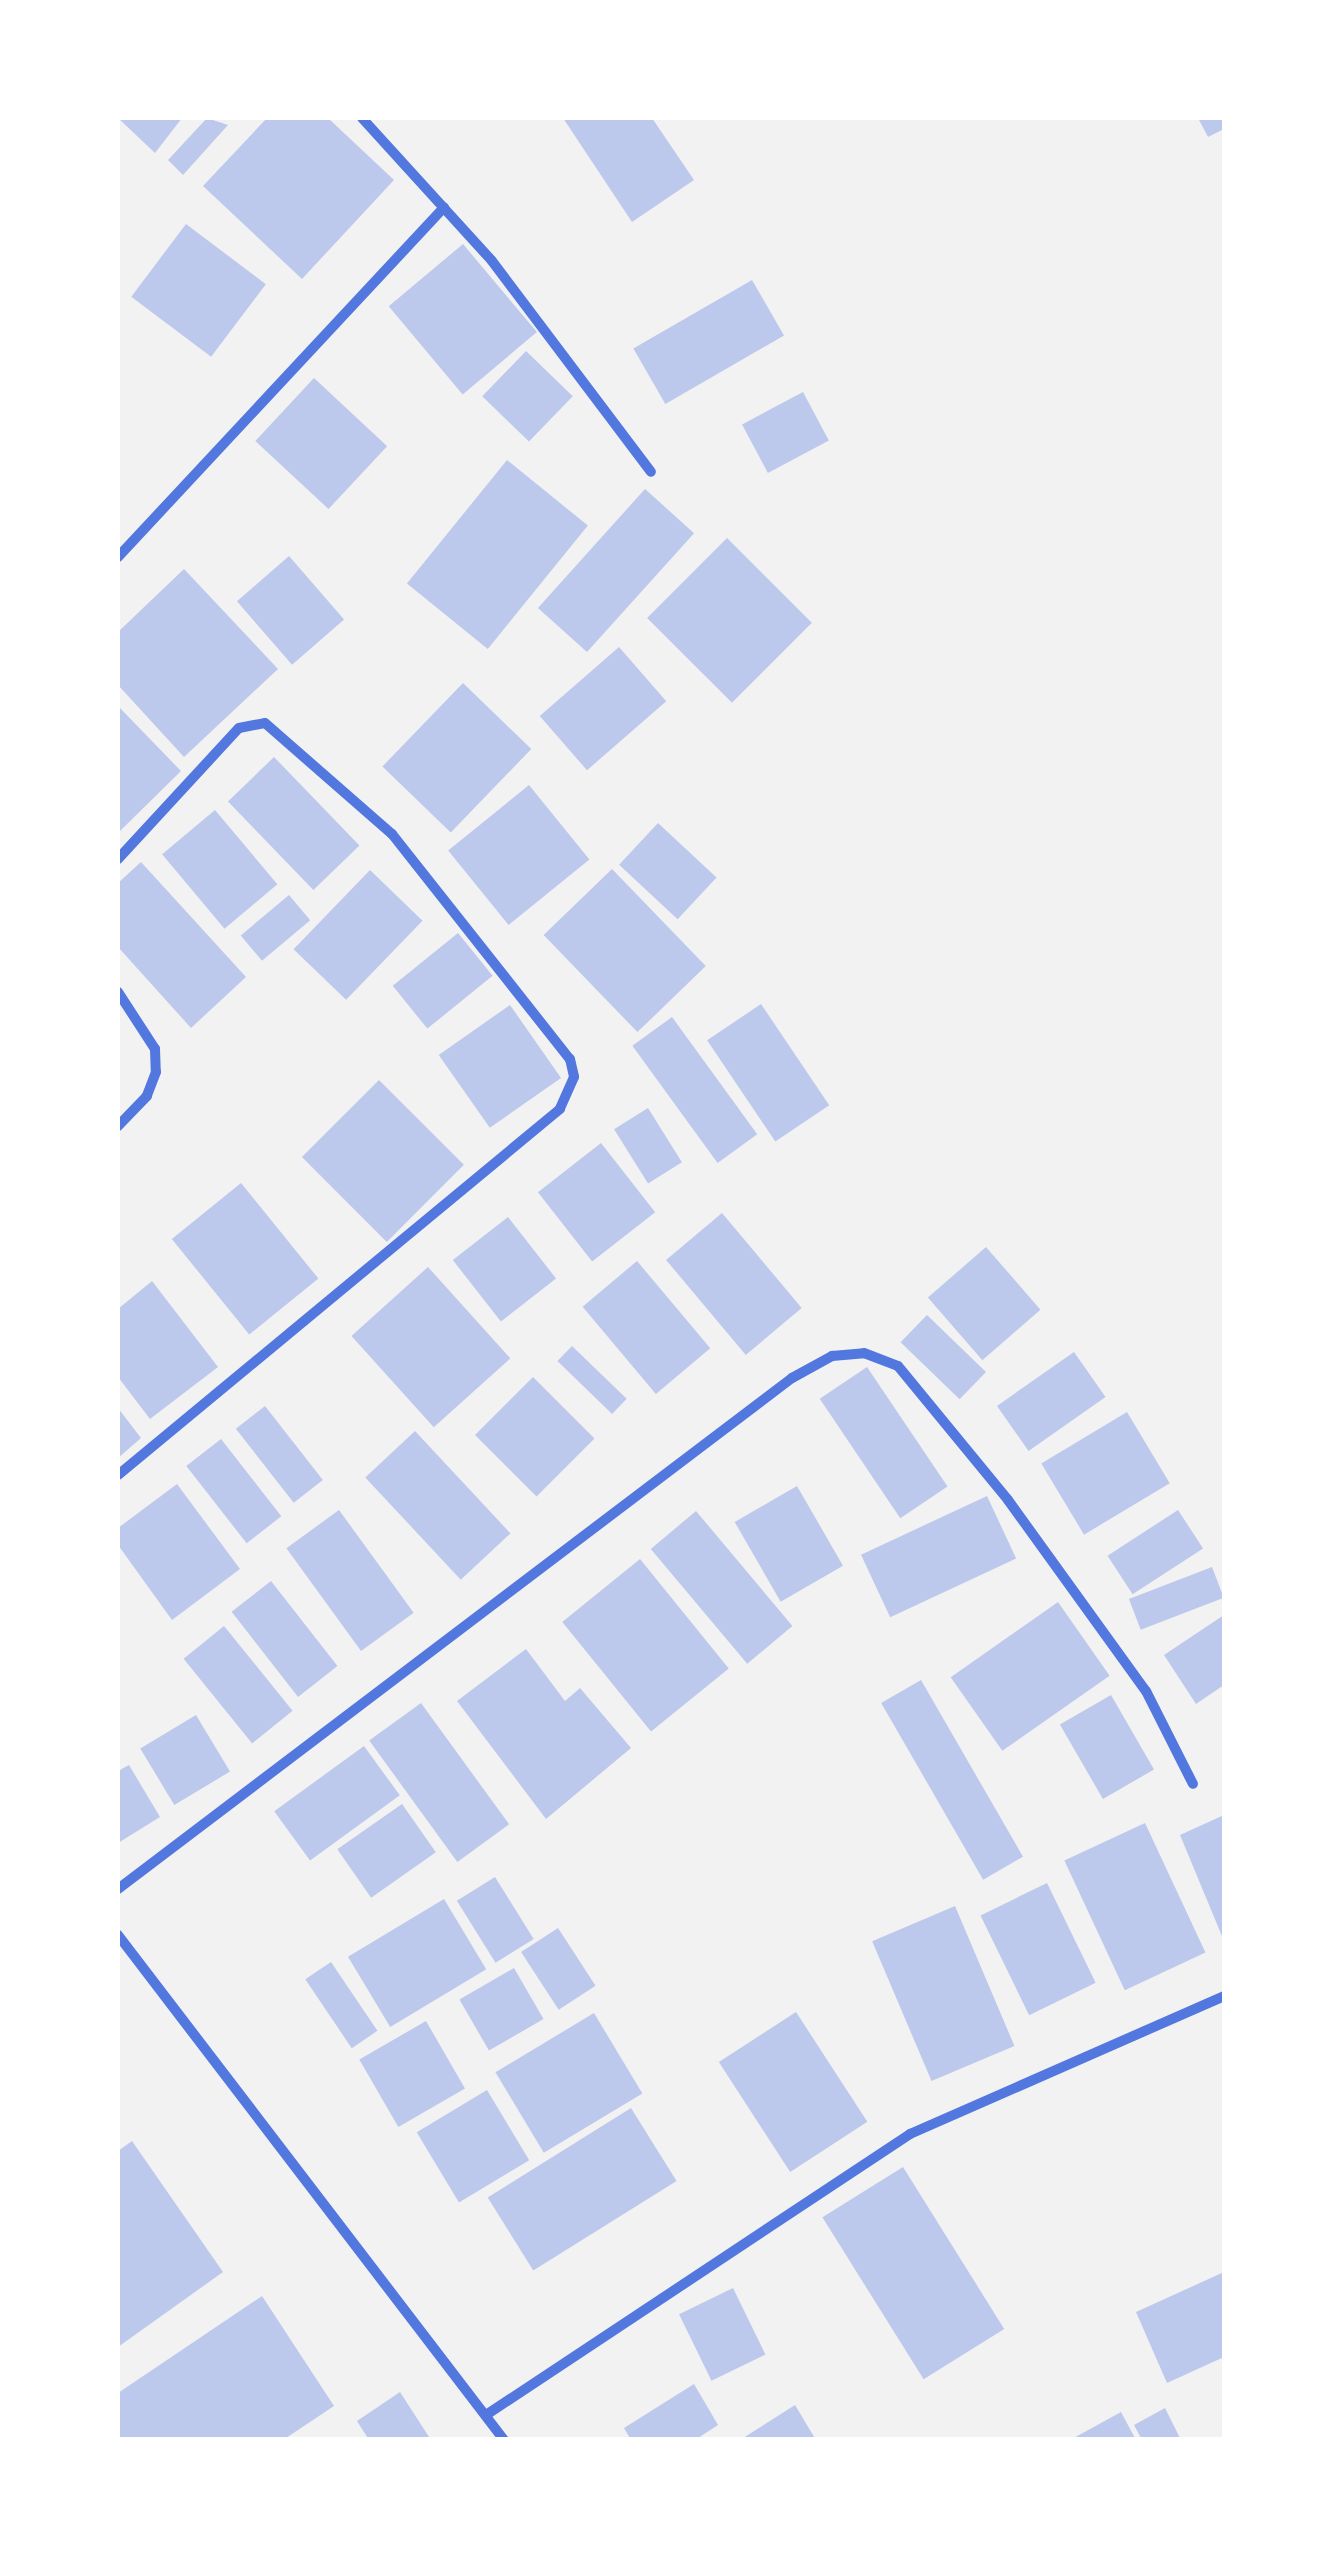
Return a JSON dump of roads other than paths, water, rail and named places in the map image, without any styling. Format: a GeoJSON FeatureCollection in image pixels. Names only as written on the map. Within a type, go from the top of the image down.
{"type":"FeatureCollection","features":[{"type":"Feature","properties":{"kind":"street"},"geometry":{"type":"LineString","coordinates":[[362,118],[444,207],[651,472]]}},
{"type":"Feature","properties":{"kind":"street"},"geometry":{"type":"LineString","coordinates":[[118,558],[444,207]]}},
{"type":"Feature","properties":{"kind":"street"},"geometry":{"type":"LineString","coordinates":[[118,859],[239,728],[265,723],[392,834],[560,1045],[574,1077],[560,1110],[118,1474]]}},
{"type":"Feature","properties":{"kind":"street"},"geometry":{"type":"LineString","coordinates":[[118,992],[155,1049],[156,1072],[147,1096],[118,1126]]}},
{"type":"Feature","properties":{"kind":"street"},"geometry":{"type":"LineString","coordinates":[[118,1889],[792,1378],[832,1356],[864,1353],[898,1366],[1093,1612],[1146,1691],[1193,1784]]}},
{"type":"Feature","properties":{"kind":"street"},"geometry":{"type":"LineString","coordinates":[[118,1935],[504,2440]]}},
{"type":"Feature","properties":{"kind":"street"},"geometry":{"type":"LineString","coordinates":[[486,2414],[910,2134],[1224,1996]]}}]}
